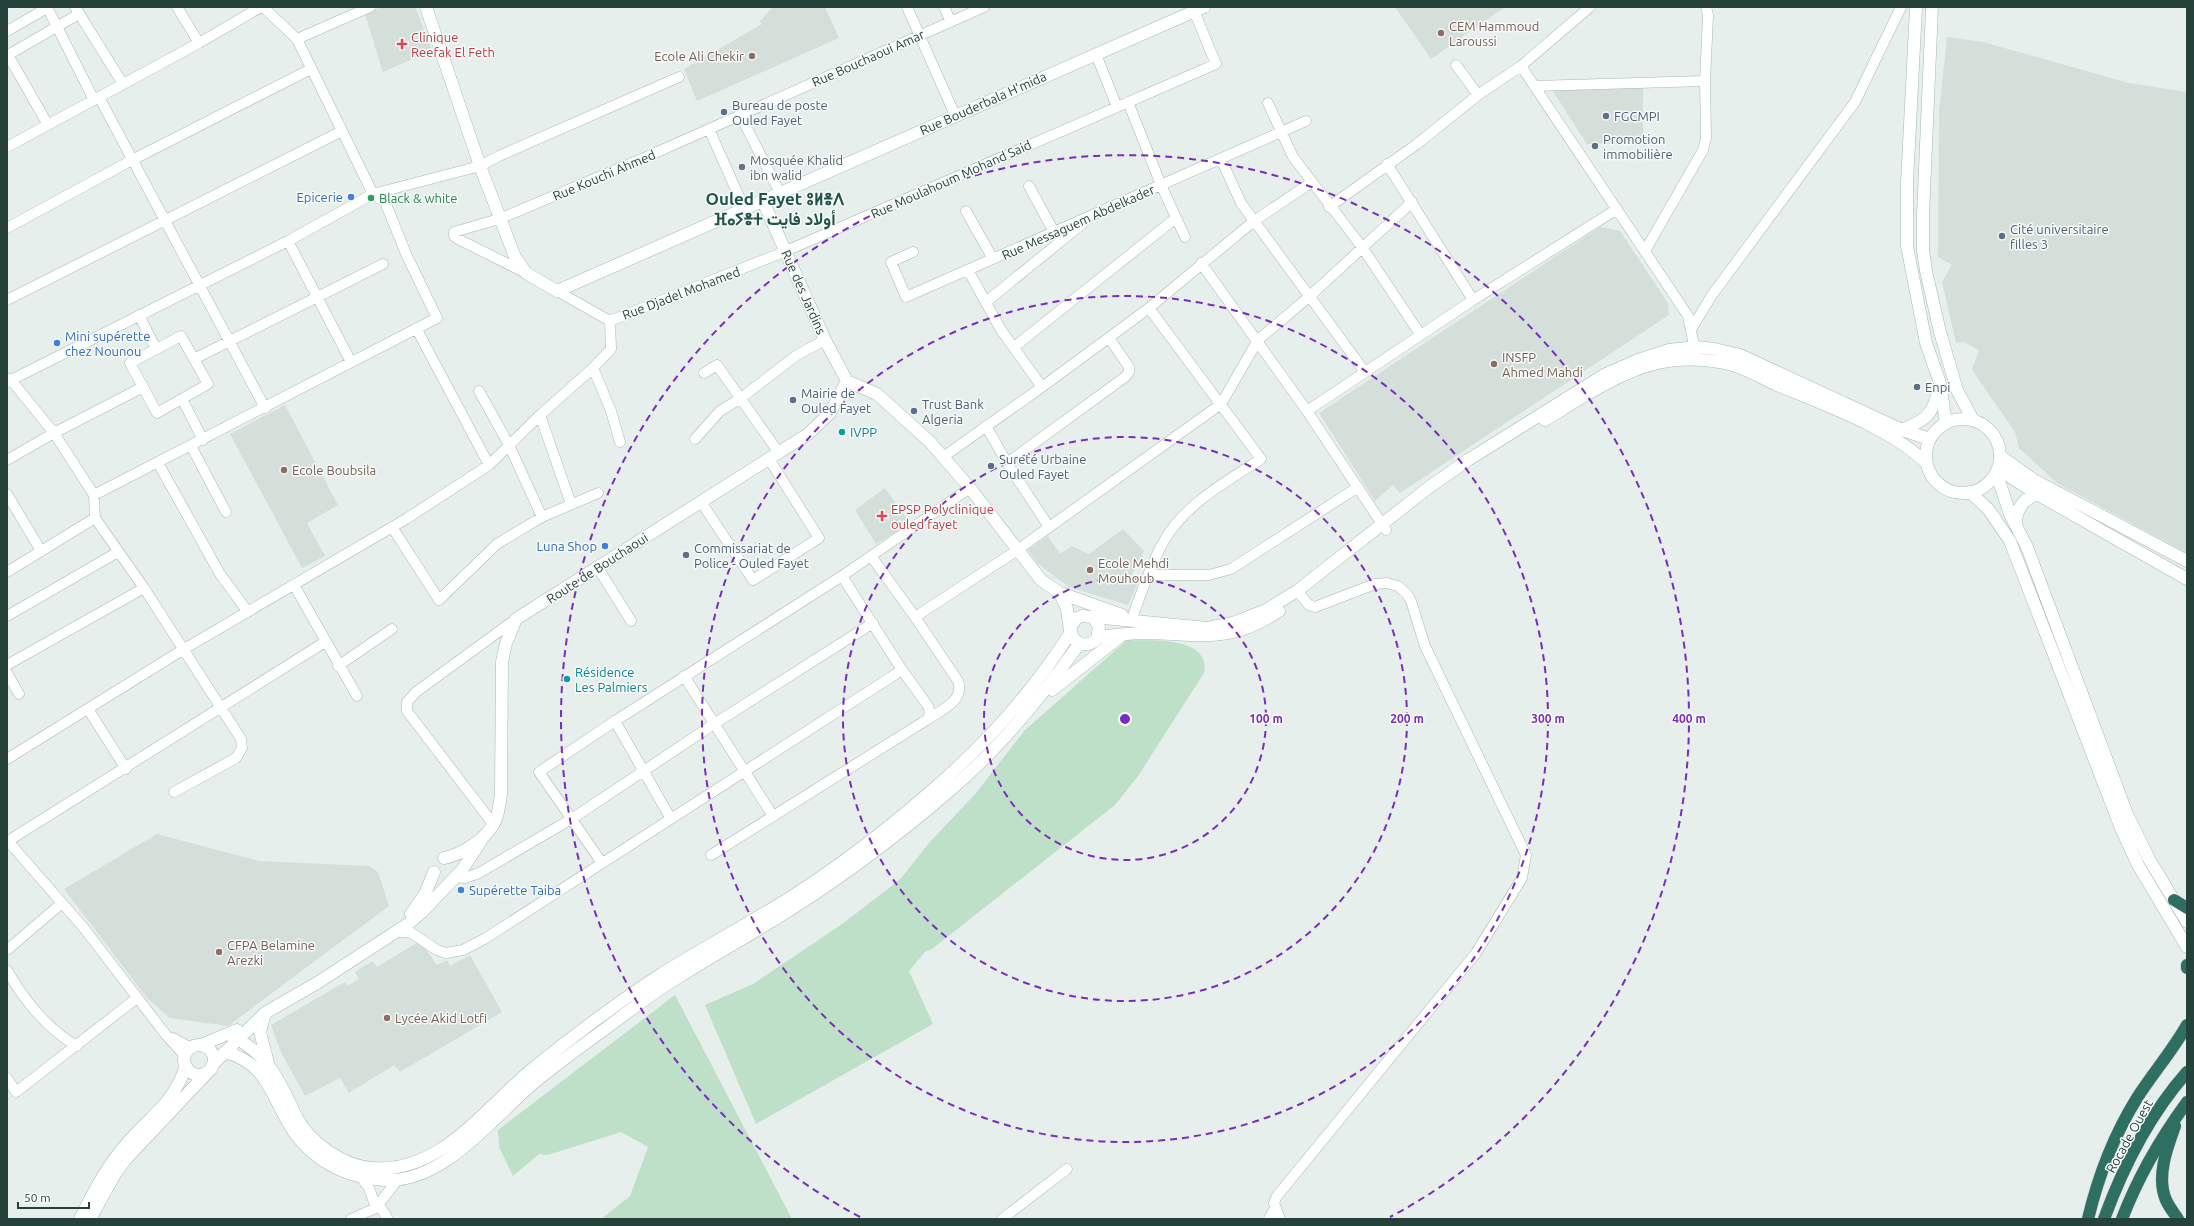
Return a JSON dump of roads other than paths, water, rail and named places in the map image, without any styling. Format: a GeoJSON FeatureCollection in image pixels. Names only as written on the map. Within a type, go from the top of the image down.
{"type":"FeatureCollection","features":[{"type":"Feature","properties":{"kind":"highway"},"geometry":{"type":"LineString","coordinates":[[2174,900],[2187,908]]}},
{"type":"Feature","properties":{"kind":"highway"},"geometry":{"type":"LineString","coordinates":[[2088,1219],[2106,1158],[2122,1124],[2187,1024]]}},
{"type":"Feature","properties":{"kind":"highway","name":"Rocade Ouest"},"geometry":{"type":"LineString","coordinates":[[2104,1219],[2124,1171],[2142,1136],[2161,1106],[2187,1072]]}},
{"type":"Feature","properties":{"kind":"highway"},"geometry":{"type":"LineString","coordinates":[[2122,1219],[2145,1167],[2163,1136],[2184,1107]]}},
{"type":"Feature","properties":{"kind":"highway"},"geometry":{"type":"LineString","coordinates":[[2178,1219],[2166,1200],[2162,1178],[2166,1152],[2184,1107]]}},
{"type":"Feature","properties":{"kind":"main road"},"geometry":{"type":"LineString","coordinates":[[426,7],[480,166],[499,219],[515,256],[526,273],[557,291]]}},
{"type":"Feature","properties":{"kind":"main road"},"geometry":{"type":"LineString","coordinates":[[1916,7],[1907,184],[1908,246],[1926,343],[1940,383],[1946,423]]}},
{"type":"Feature","properties":{"kind":"main road"},"geometry":{"type":"LineString","coordinates":[[1932,7],[1923,215],[1923,250],[1926,271],[1942,339],[1958,390],[1973,420]]}},
{"type":"Feature","properties":{"kind":"main road","name":"Rue Bouderbala H'mida"},"geometry":{"type":"LineString","coordinates":[[557,291],[1199,9]]}},
{"type":"Feature","properties":{"kind":"main road","name":"Rue des Jardins"},"geometry":{"type":"LineString","coordinates":[[763,200],[825,340],[847,381]]}},
{"type":"Feature","properties":{"kind":"main road"},"geometry":{"type":"LineString","coordinates":[[1696,353],[1715,348],[1740,355],[1902,430],[1930,439]]}},
{"type":"Feature","properties":{"kind":"main road"},"geometry":{"type":"LineString","coordinates":[[1060,593],[1066,609],[1070,632],[1075,641],[1079,644],[1089,644],[1098,637],[1125,633],[1197,636],[1228,634],[1250,628],[1299,593],[1468,460],[1604,375],[1638,360],[1670,350],[1696,353],[1727,363],[1824,404],[1897,440],[1914,452],[1927,464]]}},
{"type":"Feature","properties":{"kind":"main road"},"geometry":{"type":"LineString","coordinates":[[847,381],[877,394],[930,442],[970,488],[1016,551],[1041,580],[1093,618],[1099,627],[1098,637]]}},
{"type":"Feature","properties":{"kind":"main road","name":"Route de Bouchaoui"},"geometry":{"type":"LineString","coordinates":[[516,619],[808,434],[830,413],[847,381]]}},
{"type":"Feature","properties":{"kind":"main road"},"geometry":{"type":"LineString","coordinates":[[1902,430],[1920,423],[1927,417],[1937,401],[1940,383]]}},
{"type":"Feature","properties":{"kind":"main road"},"geometry":{"type":"LineString","coordinates":[[1960,419],[1973,420],[1981,423],[1993,434],[1997,441],[2000,456],[1997,470],[1988,483],[1970,492],[1954,492],[1940,485],[1932,476],[1927,464],[1927,447],[1930,439],[1937,430],[1946,423],[1960,419]]}},
{"type":"Feature","properties":{"kind":"main road"},"geometry":{"type":"LineString","coordinates":[[2000,456],[2034,480],[2187,561]]}},
{"type":"Feature","properties":{"kind":"main road"},"geometry":{"type":"LineString","coordinates":[[1997,470],[2187,579]]}},
{"type":"Feature","properties":{"kind":"main road"},"geometry":{"type":"LineString","coordinates":[[1997,470],[2007,504],[2027,547],[2127,814],[2149,859],[2187,922]]}},
{"type":"Feature","properties":{"kind":"main road"},"geometry":{"type":"LineString","coordinates":[[1970,492],[1989,510],[2010,541],[2121,828],[2138,865],[2187,947]]}},
{"type":"Feature","properties":{"kind":"main road"},"geometry":{"type":"LineString","coordinates":[[2016,524],[2018,511],[2021,505],[2031,496],[2037,494]]}},
{"type":"Feature","properties":{"kind":"main road"},"geometry":{"type":"LineString","coordinates":[[1060,593],[1110,612],[1153,622]]}},
{"type":"Feature","properties":{"kind":"main road"},"geometry":{"type":"LineString","coordinates":[[234,1036],[269,1066],[283,1087],[299,1122],[337,1158],[352,1165],[389,1169],[408,1166],[425,1159],[443,1149],[529,1072],[626,999],[664,973],[824,875],[926,796],[985,742],[1044,672],[1070,632],[1071,626],[1078,618],[1082,616],[1207,628],[1233,623],[1266,610],[1299,593]]}},
{"type":"Feature","properties":{"kind":"main road"},"geometry":{"type":"LineString","coordinates":[[80,1219],[108,1168],[130,1140],[170,1099],[191,1054],[234,1036],[265,1013],[317,983],[394,932],[422,912],[462,870],[490,829],[501,795],[502,662],[506,643],[516,619]]}},
{"type":"Feature","properties":{"kind":"main road"},"geometry":{"type":"LineString","coordinates":[[225,1052],[246,1060],[261,1072],[290,1126],[318,1158],[348,1174],[361,1177],[387,1181],[419,1176],[451,1158],[533,1084],[633,1008],[680,976],[797,906],[864,859],[949,792],[977,766],[1024,717],[1068,676],[1125,633]]}},
{"type":"Feature","properties":{"kind":"main road"},"geometry":{"type":"LineString","coordinates":[[1024,717],[1059,673],[1079,644]]}},
{"type":"Feature","properties":{"kind":"main road"},"geometry":{"type":"LineString","coordinates":[[394,932],[418,905],[434,872],[436,864],[444,858],[454,856],[490,829]]}},
{"type":"Feature","properties":{"kind":"main road"},"geometry":{"type":"LineString","coordinates":[[434,872],[443,881],[451,880],[454,877],[457,870],[455,863],[444,858]]}},
{"type":"Feature","properties":{"kind":"main road"},"geometry":{"type":"LineString","coordinates":[[265,1013],[260,1032],[269,1066]]}},
{"type":"Feature","properties":{"kind":"main road"},"geometry":{"type":"LineString","coordinates":[[90,1219],[104,1192],[122,1164],[225,1052],[234,1036]]}},
{"type":"Feature","properties":{"kind":"main road"},"geometry":{"type":"LineString","coordinates":[[210,1050],[214,1059],[211,1068],[203,1074],[193,1073],[191,1054],[210,1050]]}},
{"type":"Feature","properties":{"kind":"street"},"geometry":{"type":"LineString","coordinates":[[177,7],[199,43]]}},
{"type":"Feature","properties":{"kind":"street"},"geometry":{"type":"LineString","coordinates":[[7,146],[199,43],[262,7],[297,39],[373,194],[385,202],[407,256],[437,318],[94,495]]}},
{"type":"Feature","properties":{"kind":"street"},"geometry":{"type":"LineString","coordinates":[[297,39],[370,7]]}},
{"type":"Feature","properties":{"kind":"street"},"geometry":{"type":"LineString","coordinates":[[907,7],[955,115]]}},
{"type":"Feature","properties":{"kind":"street"},"geometry":{"type":"LineString","coordinates":[[944,7],[951,22]]}},
{"type":"Feature","properties":{"kind":"street","name":"Rue Bouchaoui Amar"},"geometry":{"type":"LineString","coordinates":[[709,129],[984,7]]}},
{"type":"Feature","properties":{"kind":"street"},"geometry":{"type":"LineString","coordinates":[[1329,207],[1478,95],[1521,66],[1590,7]]}},
{"type":"Feature","properties":{"kind":"street"},"geometry":{"type":"LineString","coordinates":[[1645,251],[1703,150],[1706,138],[1705,81],[1708,14],[1706,7]]}},
{"type":"Feature","properties":{"kind":"street"},"geometry":{"type":"LineString","coordinates":[[1692,328],[1712,294],[1855,102],[1901,7]]}},
{"type":"Feature","properties":{"kind":"street"},"geometry":{"type":"LineString","coordinates":[[7,30],[47,8],[96,99],[132,160],[265,408]]}},
{"type":"Feature","properties":{"kind":"street","name":"Rue Moulahoum Mohand Said"},"geometry":{"type":"LineString","coordinates":[[786,251],[1216,64],[1199,9]]}},
{"type":"Feature","properties":{"kind":"street"},"geometry":{"type":"LineString","coordinates":[[48,125],[7,54],[57,27],[77,10],[123,84]]}},
{"type":"Feature","properties":{"kind":"street"},"geometry":{"type":"LineString","coordinates":[[1096,54],[1117,107]]}},
{"type":"Feature","properties":{"kind":"street"},"geometry":{"type":"LineString","coordinates":[[1456,64],[1478,95]]}},
{"type":"Feature","properties":{"kind":"street"},"geometry":{"type":"LineString","coordinates":[[1521,66],[1688,316],[1692,328],[1696,353]]}},
{"type":"Feature","properties":{"kind":"street"},"geometry":{"type":"LineString","coordinates":[[7,228],[132,160],[311,69]]}},
{"type":"Feature","properties":{"kind":"street"},"geometry":{"type":"LineString","coordinates":[[8,380],[288,241],[373,194],[480,166],[499,156],[679,77]]}},
{"type":"Feature","properties":{"kind":"street"},"geometry":{"type":"LineString","coordinates":[[1534,86],[1705,81]]}},
{"type":"Feature","properties":{"kind":"street"},"geometry":{"type":"LineString","coordinates":[[1128,102],[1161,185],[1185,237]]}},
{"type":"Feature","properties":{"kind":"street"},"geometry":{"type":"LineString","coordinates":[[1268,103],[1280,133],[1292,157],[1312,182],[1329,207],[1362,247],[1420,334]]}},
{"type":"Feature","properties":{"kind":"street"},"geometry":{"type":"LineString","coordinates":[[740,115],[780,193]]}},
{"type":"Feature","properties":{"kind":"street","name":"Rue Messaguem Abdelkader"},"geometry":{"type":"LineString","coordinates":[[913,252],[891,262],[906,297],[1306,121]]}},
{"type":"Feature","properties":{"kind":"street"},"geometry":{"type":"LineString","coordinates":[[709,129],[744,208]]}},
{"type":"Feature","properties":{"kind":"street","name":"Rue Kouchi Ahmed"},"geometry":{"type":"LineString","coordinates":[[526,273],[454,236],[454,232],[499,219],[709,129]]}},
{"type":"Feature","properties":{"kind":"street"},"geometry":{"type":"LineString","coordinates":[[7,300],[342,131]]}},
{"type":"Feature","properties":{"kind":"street"},"geometry":{"type":"LineString","coordinates":[[1221,159],[1241,203],[1365,372]]}},
{"type":"Feature","properties":{"kind":"street"},"geometry":{"type":"LineString","coordinates":[[1387,164],[1473,300]]}},
{"type":"Feature","properties":{"kind":"street"},"geometry":{"type":"LineString","coordinates":[[943,457],[1150,308],[1200,263],[1254,221],[1312,182]]}},
{"type":"Feature","properties":{"kind":"street"},"geometry":{"type":"LineString","coordinates":[[1028,186],[1054,232]]}},
{"type":"Feature","properties":{"kind":"street"},"geometry":{"type":"LineString","coordinates":[[915,617],[1016,551],[1221,404],[1258,340],[1310,296],[1412,202]]}},
{"type":"Feature","properties":{"kind":"street"},"geometry":{"type":"LineString","coordinates":[[1307,411],[1420,334],[1617,209]]}},
{"type":"Feature","properties":{"kind":"street"},"geometry":{"type":"LineString","coordinates":[[966,211],[993,259]]}},
{"type":"Feature","properties":{"kind":"street"},"geometry":{"type":"LineString","coordinates":[[986,302],[1093,216]]}},
{"type":"Feature","properties":{"kind":"street"},"geometry":{"type":"LineString","coordinates":[[1014,347],[1176,218]]}},
{"type":"Feature","properties":{"kind":"street"},"geometry":{"type":"LineString","coordinates":[[288,241],[351,362]]}},
{"type":"Feature","properties":{"kind":"street","name":"Rue Djadel Mohamed"},"geometry":{"type":"LineString","coordinates":[[557,291],[610,320],[786,251]]}},
{"type":"Feature","properties":{"kind":"street"},"geometry":{"type":"LineString","coordinates":[[1200,263],[1258,340],[1384,527]]}},
{"type":"Feature","properties":{"kind":"street"},"geometry":{"type":"LineString","coordinates":[[194,359],[228,340],[383,264]]}},
{"type":"Feature","properties":{"kind":"street"},"geometry":{"type":"LineString","coordinates":[[968,270],[1014,347],[1042,387]]}},
{"type":"Feature","properties":{"kind":"street"},"geometry":{"type":"LineString","coordinates":[[1132,618],[1164,540],[1184,515],[1215,490],[1261,459],[1150,308]]}},
{"type":"Feature","properties":{"kind":"street"},"geometry":{"type":"LineString","coordinates":[[139,315],[156,349]]}},
{"type":"Feature","properties":{"kind":"street"},"geometry":{"type":"LineString","coordinates":[[7,759],[184,649],[294,586],[392,527],[489,465],[540,415],[593,368],[611,349],[610,320]]}},
{"type":"Feature","properties":{"kind":"street"},"geometry":{"type":"LineString","coordinates":[[416,328],[489,465]]}},
{"type":"Feature","properties":{"kind":"street"},"geometry":{"type":"LineString","coordinates":[[181,336],[194,359],[208,384],[157,413],[130,363],[181,336]]}},
{"type":"Feature","properties":{"kind":"street"},"geometry":{"type":"LineString","coordinates":[[1007,463],[1125,377],[1129,372],[1129,367],[1109,338]]}},
{"type":"Feature","properties":{"kind":"street"},"geometry":{"type":"LineString","coordinates":[[695,439],[720,411],[741,398],[797,355],[825,340]]}},
{"type":"Feature","properties":{"kind":"street"},"geometry":{"type":"LineString","coordinates":[[701,502],[753,580],[819,538],[741,398],[717,365],[704,373]]}},
{"type":"Feature","properties":{"kind":"street"},"geometry":{"type":"LineString","coordinates":[[593,368],[611,411],[620,442]]}},
{"type":"Feature","properties":{"kind":"street"},"geometry":{"type":"LineString","coordinates":[[7,370],[8,380],[54,433],[94,495],[95,518],[144,588],[222,707],[241,739],[241,752],[236,758],[174,792]]}},
{"type":"Feature","properties":{"kind":"street"},"geometry":{"type":"LineString","coordinates":[[7,460],[54,433],[143,387]]}},
{"type":"Feature","properties":{"kind":"street"},"geometry":{"type":"LineString","coordinates":[[479,391],[509,445],[542,517]]}},
{"type":"Feature","properties":{"kind":"street"},"geometry":{"type":"LineString","coordinates":[[182,399],[203,440]]}},
{"type":"Feature","properties":{"kind":"street"},"geometry":{"type":"LineString","coordinates":[[540,415],[571,504]]}},
{"type":"Feature","properties":{"kind":"street"},"geometry":{"type":"LineString","coordinates":[[986,426],[1007,463],[1050,527]]}},
{"type":"Feature","properties":{"kind":"street"},"geometry":{"type":"LineString","coordinates":[[191,446],[226,512]]}},
{"type":"Feature","properties":{"kind":"street"},"geometry":{"type":"LineString","coordinates":[[158,463],[220,574],[248,612]]}},
{"type":"Feature","properties":{"kind":"street"},"geometry":{"type":"LineString","coordinates":[[1149,574],[1209,575],[1231,569],[1358,487]]}},
{"type":"Feature","properties":{"kind":"street"},"geometry":{"type":"LineString","coordinates":[[602,863],[573,818],[539,772],[684,676],[842,576],[970,488]]}},
{"type":"Feature","properties":{"kind":"street"},"geometry":{"type":"LineString","coordinates":[[392,527],[439,600],[497,544],[542,517],[598,493]]}},
{"type":"Feature","properties":{"kind":"street"},"geometry":{"type":"LineString","coordinates":[[7,494],[41,550]]}},
{"type":"Feature","properties":{"kind":"street"},"geometry":{"type":"LineString","coordinates":[[7,572],[95,518]]}},
{"type":"Feature","properties":{"kind":"street"},"geometry":{"type":"LineString","coordinates":[[7,616],[118,552]]}},
{"type":"Feature","properties":{"kind":"street"},"geometry":{"type":"LineString","coordinates":[[711,855],[928,719],[954,701],[960,693],[960,686],[915,617],[871,556]]}},
{"type":"Feature","properties":{"kind":"street"},"geometry":{"type":"LineString","coordinates":[[598,568],[631,621]]}},
{"type":"Feature","properties":{"kind":"street"},"geometry":{"type":"LineString","coordinates":[[842,576],[902,670],[928,706],[930,713],[928,719]]}},
{"type":"Feature","properties":{"kind":"street"},"geometry":{"type":"LineString","coordinates":[[1280,1219],[1274,1203],[1277,1196],[1476,953],[1522,878],[1526,856],[1425,646],[1411,601],[1407,594],[1398,586],[1375,584],[1315,607],[1309,605],[1299,593]]}},
{"type":"Feature","properties":{"kind":"street"},"geometry":{"type":"LineString","coordinates":[[294,586],[338,666],[357,696]]}},
{"type":"Feature","properties":{"kind":"street"},"geometry":{"type":"LineString","coordinates":[[7,665],[144,588]]}},
{"type":"Feature","properties":{"kind":"street"},"geometry":{"type":"LineString","coordinates":[[490,829],[407,711],[406,702],[416,692],[516,619]]}},
{"type":"Feature","properties":{"kind":"street"},"geometry":{"type":"LineString","coordinates":[[454,877],[465,878],[479,873],[573,818],[714,724],[873,623]]}},
{"type":"Feature","properties":{"kind":"street"},"geometry":{"type":"LineString","coordinates":[[338,666],[392,629]]}},
{"type":"Feature","properties":{"kind":"street"},"geometry":{"type":"LineString","coordinates":[[191,1054],[166,1035],[62,903],[8,841],[126,769],[325,642]]}},
{"type":"Feature","properties":{"kind":"street"},"geometry":{"type":"LineString","coordinates":[[394,932],[410,932],[437,950],[446,953],[463,950],[486,938],[902,670]]}},
{"type":"Feature","properties":{"kind":"street"},"geometry":{"type":"LineString","coordinates":[[7,673],[20,694]]}},
{"type":"Feature","properties":{"kind":"street"},"geometry":{"type":"LineString","coordinates":[[684,676],[773,816]]}},
{"type":"Feature","properties":{"kind":"street"},"geometry":{"type":"LineString","coordinates":[[88,709],[126,769]]}},
{"type":"Feature","properties":{"kind":"street"},"geometry":{"type":"LineString","coordinates":[[615,721],[671,819]]}},
{"type":"Feature","properties":{"kind":"street"},"geometry":{"type":"LineString","coordinates":[[7,950],[62,903]]}},
{"type":"Feature","properties":{"kind":"street"},"geometry":{"type":"LineString","coordinates":[[7,970],[31,1005],[64,1039],[77,1046]]}},
{"type":"Feature","properties":{"kind":"street"},"geometry":{"type":"LineString","coordinates":[[7,1078],[16,1092],[137,998]]}},
{"type":"Feature","properties":{"kind":"street"},"geometry":{"type":"LineString","coordinates":[[1002,1219],[1067,1169]]}},
{"type":"Feature","properties":{"kind":"street"},"geometry":{"type":"LineString","coordinates":[[361,1177],[369,1188],[378,1206],[388,1219]]}},
{"type":"Feature","properties":{"kind":"street"},"geometry":{"type":"LineString","coordinates":[[351,1219],[378,1206],[398,1179]]}},
{"type":"Feature","properties":{"kind":"street"},"geometry":{"type":"LineString","coordinates":[[1268,1219],[1275,1208]]}},
{"type":"Feature","properties":{"kind":"place","name":"CEM Hammoud Laroussi"},"geometry":{"type":"Point","coordinates":[1441,33]}},
{"type":"Feature","properties":{"kind":"place","name":"Clinique Reefak El Feth"},"geometry":{"type":"Point","coordinates":[402,44]}},
{"type":"Feature","properties":{"kind":"place","name":"Ecole Ali Chekir"},"geometry":{"type":"Point","coordinates":[752,56]}},
{"type":"Feature","properties":{"kind":"place","name":"Bureau de poste Ouled Fayet"},"geometry":{"type":"Point","coordinates":[724,112]}},
{"type":"Feature","properties":{"kind":"place","name":"FGCMPI"},"geometry":{"type":"Point","coordinates":[1606,116]}},
{"type":"Feature","properties":{"kind":"place","name":"Promotion immobilière"},"geometry":{"type":"Point","coordinates":[1595,146]}},
{"type":"Feature","properties":{"kind":"place","name":"Mosquée Khalid ibn walid"},"geometry":{"type":"Point","coordinates":[742,167]}},
{"type":"Feature","properties":{"kind":"place","name":"Epicerie"},"geometry":{"type":"Point","coordinates":[351,197]}},
{"type":"Feature","properties":{"kind":"place","name":"Black & white"},"geometry":{"type":"Point","coordinates":[371,198]}},
{"type":"Feature","properties":{"kind":"place","name":"Cité universitaire filles 3"},"geometry":{"type":"Point","coordinates":[2002,236]}},
{"type":"Feature","properties":{"kind":"place","name":"Mini supérette chez Nounou"},"geometry":{"type":"Point","coordinates":[57,343]}},
{"type":"Feature","properties":{"kind":"place","name":"INSFP Ahmed Mahdi"},"geometry":{"type":"Point","coordinates":[1494,364]}},
{"type":"Feature","properties":{"kind":"place","name":"Enpi"},"geometry":{"type":"Point","coordinates":[1917,387]}},
{"type":"Feature","properties":{"kind":"place","name":"Mairie de Ouled Fayet"},"geometry":{"type":"Point","coordinates":[793,400]}},
{"type":"Feature","properties":{"kind":"place","name":"Trust Bank Algeria"},"geometry":{"type":"Point","coordinates":[914,411]}},
{"type":"Feature","properties":{"kind":"place","name":"IVPP"},"geometry":{"type":"Point","coordinates":[842,432]}},
{"type":"Feature","properties":{"kind":"place","name":"Sureté Urbaine Ouled Fayet"},"geometry":{"type":"Point","coordinates":[991,466]}},
{"type":"Feature","properties":{"kind":"place","name":"Ecole Boubsila"},"geometry":{"type":"Point","coordinates":[284,470]}},
{"type":"Feature","properties":{"kind":"place","name":"EPSP Polyclinique ouled fayet"},"geometry":{"type":"Point","coordinates":[882,516]}},
{"type":"Feature","properties":{"kind":"place","name":"Luna Shop"},"geometry":{"type":"Point","coordinates":[605,546]}},
{"type":"Feature","properties":{"kind":"place","name":"Commissariat de Police - Ouled Fayet"},"geometry":{"type":"Point","coordinates":[686,555]}},
{"type":"Feature","properties":{"kind":"place","name":"Ecole Mehdi Mouhoub"},"geometry":{"type":"Point","coordinates":[1090,570]}},
{"type":"Feature","properties":{"kind":"place","name":"Résidence Les Palmiers"},"geometry":{"type":"Point","coordinates":[567,679]}},
{"type":"Feature","properties":{"kind":"place","name":"Supérette Taiba"},"geometry":{"type":"Point","coordinates":[461,890]}},
{"type":"Feature","properties":{"kind":"place","name":"CFPA Belamine Arezki"},"geometry":{"type":"Point","coordinates":[219,952]}},
{"type":"Feature","properties":{"kind":"place","name":"Lycée Akid Lotfi"},"geometry":{"type":"Point","coordinates":[387,1018]}},
{"type":"Feature","properties":{"kind":"district","name":"Ouled Fayet ⵓⵍⴻⴷ ⴼⴰⵢⴻⵜ أولاد فايت"},"geometry":{"type":"Point","coordinates":[775,209]}}]}
